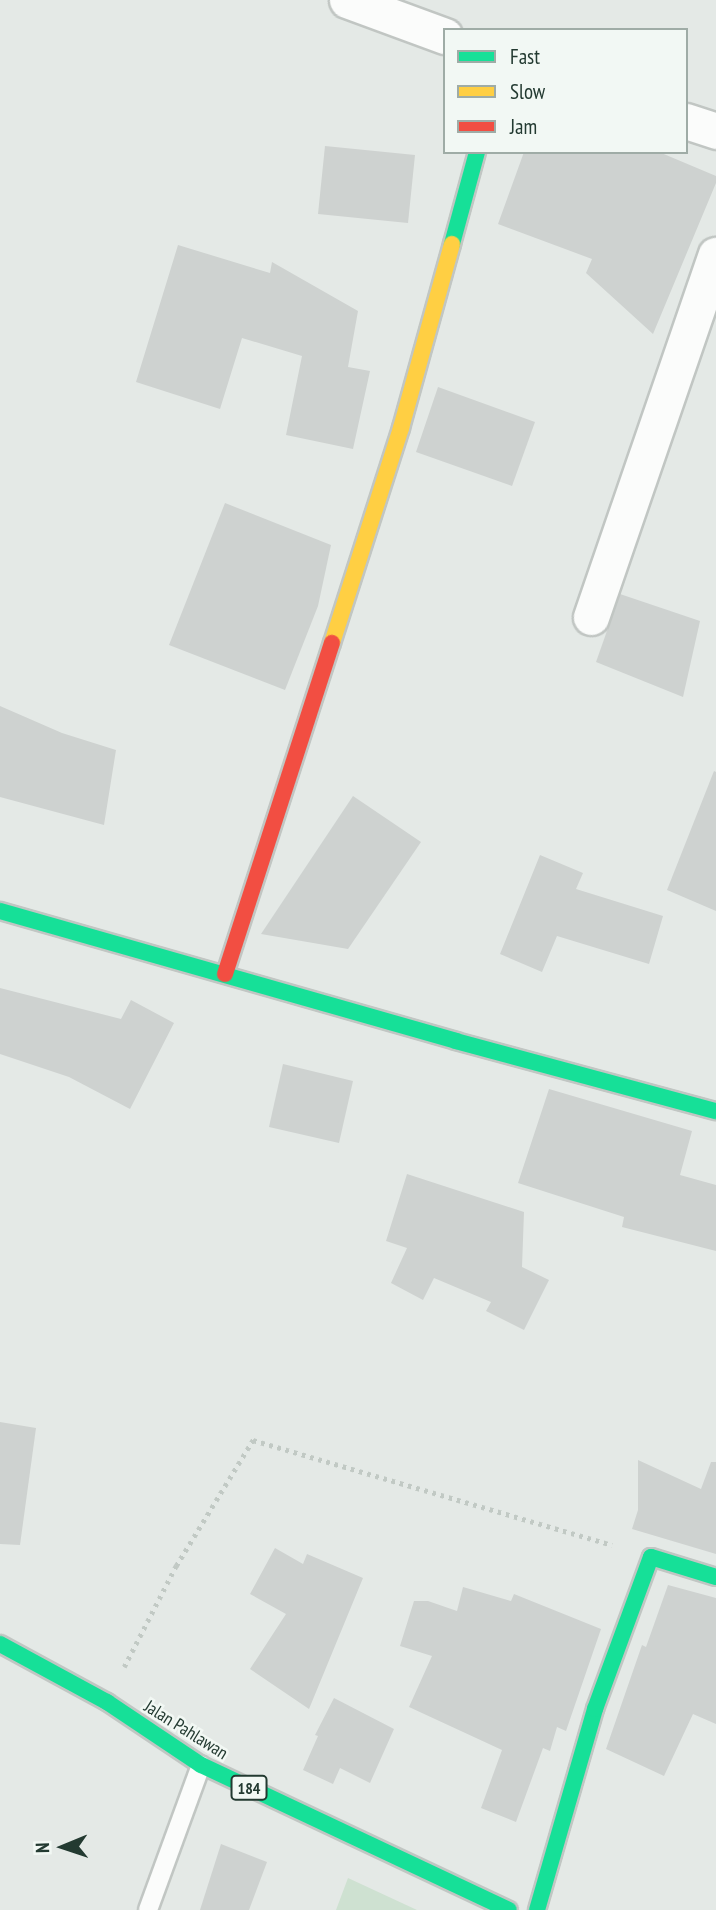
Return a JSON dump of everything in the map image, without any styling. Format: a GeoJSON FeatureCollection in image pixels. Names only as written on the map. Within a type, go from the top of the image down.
{"type":"FeatureCollection","features":[{"type":"Feature","properties":{"kind":"street"},"geometry":{"type":"LineString","coordinates":[[346,0],[443,35]]}},
{"type":"Feature","properties":{"kind":"street"},"geometry":{"type":"LineString","coordinates":[[688,122],[716,131]]}},
{"type":"Feature","properties":{"kind":"street"},"geometry":{"type":"LineString","coordinates":[[225,974],[401,428],[476,154]]}},
{"type":"Feature","properties":{"kind":"street"},"geometry":{"type":"LineString","coordinates":[[592,617],[716,255]]}},
{"type":"Feature","properties":{"kind":"street"},"geometry":{"type":"LineString","coordinates":[[0,911],[456,1041],[716,1111]]}},
{"type":"Feature","properties":{"kind":"street"},"geometry":{"type":"LineString","coordinates":[[537,1910],[595,1709],[651,1557],[716,1577]]}},
{"type":"Feature","properties":{"kind":"street","name":"Jalan Pahlawan"},"geometry":{"type":"LineString","coordinates":[[0,1644],[107,1702],[201,1765],[509,1910]]}},
{"type":"Feature","properties":{"kind":"lane"},"geometry":{"type":"LineString","coordinates":[[148,1910],[201,1765]]}},
{"type":"Feature","properties":{"kind":"path"},"geometry":{"type":"LineString","coordinates":[[107,1702],[176,1566],[253,1440],[651,1557]]}},
{"type":"Feature","properties":{"kind":"green space"},"geometry":{"type":"Polygon","coordinates":[[[348,1878],[417,1910],[336,1910],[348,1878]]]}},
{"type":"Feature","properties":{"kind":"building"},"geometry":{"type":"Polygon","coordinates":[[[325,146],[415,155],[408,223],[318,214],[325,146]]]}},
{"type":"Feature","properties":{"kind":"building"},"geometry":{"type":"Polygon","coordinates":[[[523,154],[664,154],[716,176],[716,183],[653,334],[586,273],[592,259],[498,224],[523,154]]]}},
{"type":"Feature","properties":{"kind":"building"},"geometry":{"type":"Polygon","coordinates":[[[178,245],[270,273],[272,262],[358,311],[348,367],[370,371],[353,449],[286,435],[302,356],[242,338],[220,409],[136,382],[178,245]]]}},
{"type":"Feature","properties":{"kind":"building"},"geometry":{"type":"Polygon","coordinates":[[[438,387],[535,422],[512,486],[416,452],[438,387]]]}},
{"type":"Feature","properties":{"kind":"building"},"geometry":{"type":"Polygon","coordinates":[[[225,503],[331,545],[318,606],[285,690],[169,645],[225,503]]]}},
{"type":"Feature","properties":{"kind":"building"},"geometry":{"type":"Polygon","coordinates":[[[620,594],[700,621],[683,697],[596,662],[620,594]]]}},
{"type":"Feature","properties":{"kind":"building"},"geometry":{"type":"Polygon","coordinates":[[[0,706],[62,733],[116,750],[104,825],[0,797],[0,706]]]}},
{"type":"Feature","properties":{"kind":"building"},"geometry":{"type":"Polygon","coordinates":[[[714,771],[716,772],[716,911],[667,890],[714,771]]]}},
{"type":"Feature","properties":{"kind":"building"},"geometry":{"type":"Polygon","coordinates":[[[353,796],[421,842],[348,949],[261,934],[353,796]]]}},
{"type":"Feature","properties":{"kind":"building"},"geometry":{"type":"Polygon","coordinates":[[[540,855],[583,873],[576,889],[663,916],[649,964],[557,936],[542,972],[500,954],[540,855]]]}},
{"type":"Feature","properties":{"kind":"building"},"geometry":{"type":"Polygon","coordinates":[[[0,988],[121,1019],[131,1000],[174,1023],[130,1109],[69,1077],[0,1054],[0,988]]]}},
{"type":"Feature","properties":{"kind":"building"},"geometry":{"type":"Polygon","coordinates":[[[283,1064],[353,1081],[339,1143],[269,1127],[283,1064]]]}},
{"type":"Feature","properties":{"kind":"building"},"geometry":{"type":"Polygon","coordinates":[[[549,1089],[692,1131],[680,1175],[716,1185],[716,1251],[622,1227],[624,1217],[518,1183],[549,1089]]]}},
{"type":"Feature","properties":{"kind":"building"},"geometry":{"type":"Polygon","coordinates":[[[407,1174],[524,1212],[522,1267],[549,1280],[524,1330],[486,1311],[491,1302],[434,1278],[423,1300],[391,1283],[407,1248],[386,1241],[407,1174]]]}},
{"type":"Feature","properties":{"kind":"building"},"geometry":{"type":"Polygon","coordinates":[[[0,1422],[36,1428],[20,1545],[0,1544],[0,1422]]]}},
{"type":"Feature","properties":{"kind":"building"},"geometry":{"type":"Polygon","coordinates":[[[638,1460],[701,1489],[711,1462],[716,1462],[716,1554],[632,1529],[638,1510],[638,1460]]]}},
{"type":"Feature","properties":{"kind":"building"},"geometry":{"type":"Polygon","coordinates":[[[275,1548],[303,1564],[307,1554],[363,1578],[309,1709],[250,1669],[286,1614],[250,1594],[275,1548]]]}},
{"type":"Feature","properties":{"kind":"building"},"geometry":{"type":"Polygon","coordinates":[[[668,1585],[716,1598],[716,1724],[693,1714],[664,1776],[606,1749],[642,1645],[646,1647],[668,1585]]]}},
{"type":"Feature","properties":{"kind":"building"},"geometry":{"type":"Polygon","coordinates":[[[463,1587],[511,1601],[514,1594],[601,1629],[566,1731],[557,1727],[550,1751],[543,1748],[516,1822],[481,1808],[502,1750],[409,1707],[432,1656],[400,1646],[414,1601],[428,1601],[457,1611],[463,1587]]]}},
{"type":"Feature","properties":{"kind":"building"},"geometry":{"type":"Polygon","coordinates":[[[334,1698],[394,1729],[370,1783],[340,1768],[333,1784],[303,1770],[318,1736],[315,1735],[334,1698]]]}},
{"type":"Feature","properties":{"kind":"building"},"geometry":{"type":"Polygon","coordinates":[[[221,1844],[267,1862],[249,1910],[200,1910],[221,1844]]]}},
{"type":"Feature","properties":{"kind":"traffic: fast"},"geometry":{"type":"LineString","coordinates":[[452,244],[476,154]]}},
{"type":"Feature","properties":{"kind":"traffic: fast"},"geometry":{"type":"LineString","coordinates":[[0,911],[456,1041],[716,1111]]}},
{"type":"Feature","properties":{"kind":"traffic: fast"},"geometry":{"type":"LineString","coordinates":[[537,1910],[595,1709],[651,1557],[716,1577]]}},
{"type":"Feature","properties":{"kind":"traffic: fast"},"geometry":{"type":"LineString","coordinates":[[0,1644],[107,1702],[201,1765],[509,1910]]}},
{"type":"Feature","properties":{"kind":"traffic: slow"},"geometry":{"type":"LineString","coordinates":[[332,643],[401,428],[452,244]]}},
{"type":"Feature","properties":{"kind":"traffic: jam"},"geometry":{"type":"LineString","coordinates":[[225,974],[332,643]]}}]}
